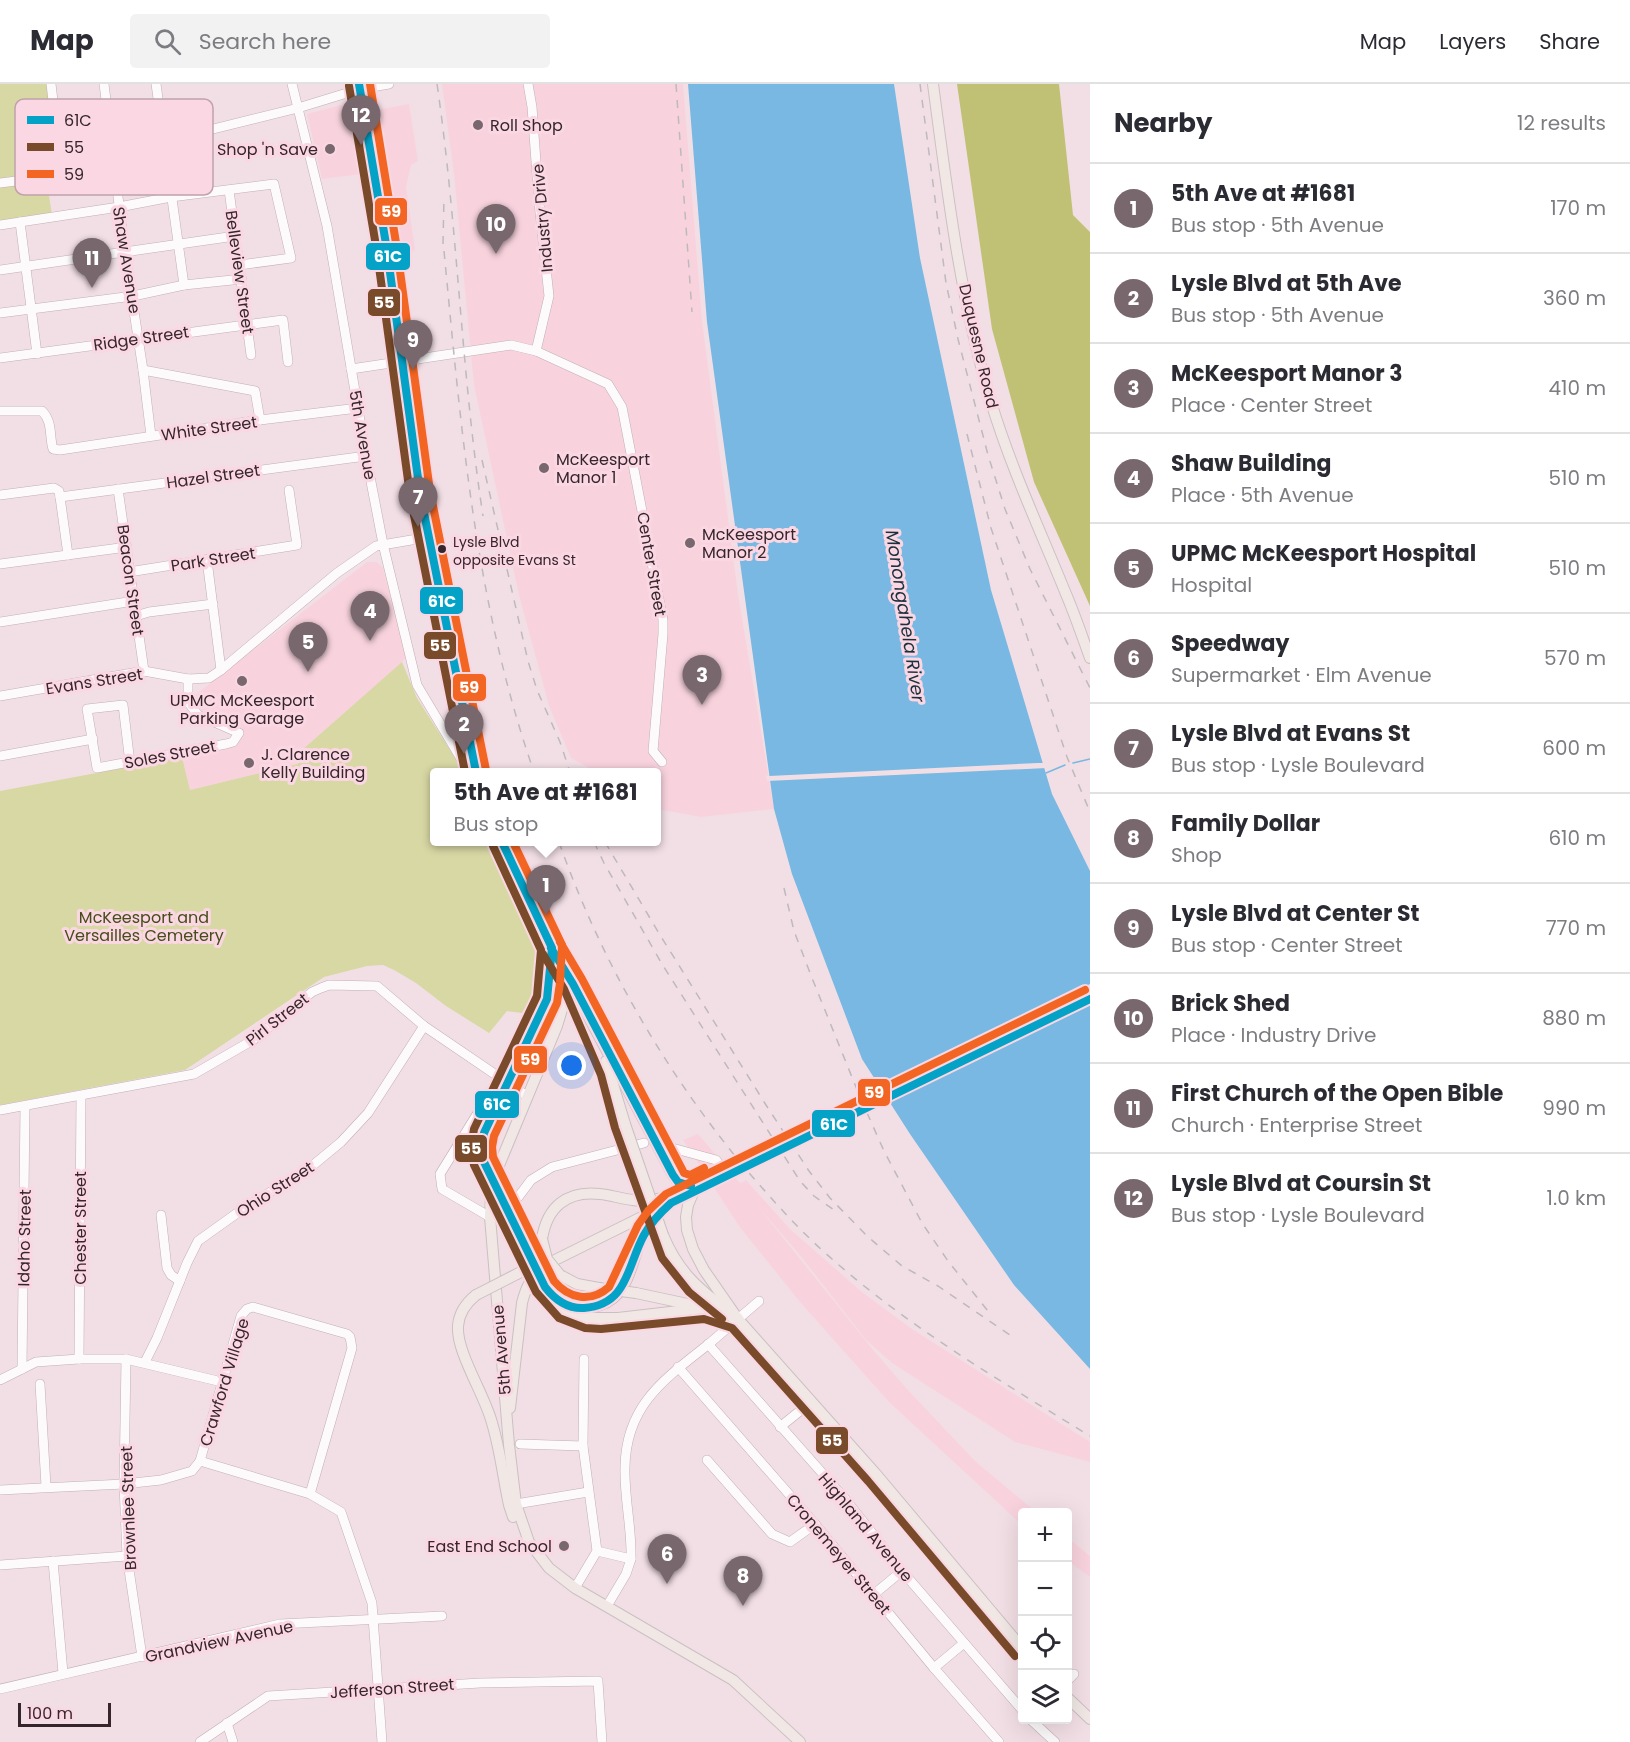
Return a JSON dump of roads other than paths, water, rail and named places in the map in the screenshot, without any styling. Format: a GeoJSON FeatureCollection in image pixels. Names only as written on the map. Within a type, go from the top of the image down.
{"type":"FeatureCollection","features":[{"type":"Feature","properties":{"kind":"main road","name":"Duquesne Road"},"geometry":{"type":"LineString","coordinates":[[933,84],[949,200],[971,327],[980,365],[1009,456],[1068,597]]}},
{"type":"Feature","properties":{"kind":"main road"},"geometry":{"type":"LineString","coordinates":[[359,87],[387,250],[420,493],[475,768]]}},
{"type":"Feature","properties":{"kind":"main road"},"geometry":{"type":"LineString","coordinates":[[1068,597],[1090,642]]}},
{"type":"Feature","properties":{"kind":"main road"},"geometry":{"type":"LineString","coordinates":[[1068,597],[1090,658]]}},
{"type":"Feature","properties":{"kind":"main road","name":"5th Avenue"},"geometry":{"type":"LineString","coordinates":[[504,846],[552,948],[563,987],[563,1006],[558,1026],[495,1175],[490,1205],[514,1444],[516,1504],[529,1542],[549,1568],[575,1588],[733,1680],[800,1742]]}},
{"type":"Feature","properties":{"kind":"main road"},"geometry":{"type":"LineString","coordinates":[[552,948],[673,1175],[678,1182],[697,1186],[1090,993]]}},
{"type":"Feature","properties":{"kind":"main road"},"geometry":{"type":"LineString","coordinates":[[552,948],[547,999],[505,1076],[484,1133],[481,1147],[483,1160],[545,1287],[574,1314],[602,1319],[705,1308]]}},
{"type":"Feature","properties":{"kind":"main road"},"geometry":{"type":"LineString","coordinates":[[573,984],[611,1072],[625,1124],[663,1235],[681,1269],[695,1286],[738,1318]]}},
{"type":"Feature","properties":{"kind":"main road"},"geometry":{"type":"LineString","coordinates":[[529,1542],[517,1525],[509,1505],[492,1423],[485,1400],[459,1339],[458,1326],[467,1302],[517,1274],[668,1200],[1090,999]]}},
{"type":"Feature","properties":{"kind":"main road"},"geometry":{"type":"LineString","coordinates":[[697,1186],[688,1205],[686,1217],[693,1249],[738,1318],[876,1474],[1018,1643]]}},
{"type":"Feature","properties":{"kind":"main road"},"geometry":{"type":"LineString","coordinates":[[668,1200],[634,1201],[600,1194],[577,1194],[562,1201],[553,1210],[544,1226],[542,1239],[547,1259],[560,1275],[577,1284],[636,1293],[705,1308],[738,1318]]}},
{"type":"Feature","properties":{"kind":"main road"},"geometry":{"type":"LineString","coordinates":[[559,1302],[574,1308],[590,1309],[616,1297],[626,1282],[646,1230],[668,1200]]}},
{"type":"Feature","properties":{"kind":"main road"},"geometry":{"type":"LineString","coordinates":[[514,1444],[509,1419],[521,1312],[526,1289],[531,1279],[545,1266],[668,1200]]}},
{"type":"Feature","properties":{"kind":"main road"},"geometry":{"type":"LineString","coordinates":[[1072,1702],[1090,1719]]}},
{"type":"Feature","properties":{"kind":"main road"},"geometry":{"type":"LineString","coordinates":[[773,1717],[787,1742]]}},
{"type":"Feature","properties":{"kind":"street"},"geometry":{"type":"LineString","coordinates":[[51,84],[53,99]]}},
{"type":"Feature","properties":{"kind":"street","name":"Shaw Avenue"},"geometry":{"type":"LineString","coordinates":[[104,84],[106,99]]}},
{"type":"Feature","properties":{"kind":"street"},"geometry":{"type":"LineString","coordinates":[[156,84],[158,99]]}},
{"type":"Feature","properties":{"kind":"street","name":"5th Avenue"},"geometry":{"type":"LineString","coordinates":[[292,84],[327,226],[383,544],[417,685],[467,768]]}},
{"type":"Feature","properties":{"kind":"street"},"geometry":{"type":"LineString","coordinates":[[213,130],[298,108],[359,87],[389,84]]}},
{"type":"Feature","properties":{"kind":"street","name":"Industry Drive"},"geometry":{"type":"LineString","coordinates":[[528,84],[549,296],[536,351]]}},
{"type":"Feature","properties":{"kind":"street"},"geometry":{"type":"LineString","coordinates":[[0,183],[15,181]]}},
{"type":"Feature","properties":{"kind":"street"},"geometry":{"type":"LineString","coordinates":[[213,192],[274,184],[291,258],[240,265]]}},
{"type":"Feature","properties":{"kind":"street","name":"Belleview Street"},"geometry":{"type":"LineString","coordinates":[[230,190],[251,355]]}},
{"type":"Feature","properties":{"kind":"street","name":"Shaw Avenue"},"geometry":{"type":"LineString","coordinates":[[118,195],[151,436]]}},
{"type":"Feature","properties":{"kind":"street"},"geometry":{"type":"LineString","coordinates":[[0,225],[188,195]]}},
{"type":"Feature","properties":{"kind":"street"},"geometry":{"type":"LineString","coordinates":[[171,197],[184,285]]}},
{"type":"Feature","properties":{"kind":"street"},"geometry":{"type":"LineString","coordinates":[[20,222],[37,354]]}},
{"type":"Feature","properties":{"kind":"street"},"geometry":{"type":"LineString","coordinates":[[0,270],[235,237]]}},
{"type":"Feature","properties":{"kind":"street"},"geometry":{"type":"LineString","coordinates":[[0,313],[133,296],[184,285],[242,279]]}},
{"type":"Feature","properties":{"kind":"street","name":"Ridge Street"},"geometry":{"type":"LineString","coordinates":[[0,358],[283,320],[288,362]]}},
{"type":"Feature","properties":{"kind":"street","name":"Center Street"},"geometry":{"type":"LineString","coordinates":[[351,369],[511,345],[536,351],[608,384],[622,407],[663,620],[653,751],[662,762]]}},
{"type":"Feature","properties":{"kind":"street"},"geometry":{"type":"LineString","coordinates":[[143,370],[252,390],[256,393],[260,420]]}},
{"type":"Feature","properties":{"kind":"street","name":"White Street"},"geometry":{"type":"LineString","coordinates":[[0,411],[42,411],[50,422],[53,450],[60,450],[358,408]]}},
{"type":"Feature","properties":{"kind":"street","name":"Hazel Street"},"geometry":{"type":"LineString","coordinates":[[0,495],[54,488],[59,491],[60,497],[366,456]]}},
{"type":"Feature","properties":{"kind":"street","name":"Beacon Street"},"geometry":{"type":"LineString","coordinates":[[118,489],[144,671]]}},
{"type":"Feature","properties":{"kind":"street","name":"Park Street"},"geometry":{"type":"LineString","coordinates":[[129,572],[297,545],[289,490]]}},
{"type":"Feature","properties":{"kind":"street"},"geometry":{"type":"LineString","coordinates":[[60,497],[68,555]]}},
{"type":"Feature","properties":{"kind":"street","name":"Evans Street"},"geometry":{"type":"LineString","coordinates":[[0,696],[144,671],[188,679],[209,678],[337,573],[383,544],[429,537]]}},
{"type":"Feature","properties":{"kind":"street"},"geometry":{"type":"LineString","coordinates":[[0,564],[127,547]]}},
{"type":"Feature","properties":{"kind":"street"},"geometry":{"type":"LineString","coordinates":[[207,560],[221,670]]}},
{"type":"Feature","properties":{"kind":"street"},"geometry":{"type":"LineString","coordinates":[[0,622],[134,600]]}},
{"type":"Feature","properties":{"kind":"street"},"geometry":{"type":"LineString","coordinates":[[136,616],[149,612],[213,604]]}},
{"type":"Feature","properties":{"kind":"street","name":"Soles Street"},"geometry":{"type":"LineString","coordinates":[[93,740],[97,768],[233,742],[239,733],[198,715],[188,702],[188,679]]}},
{"type":"Feature","properties":{"kind":"street"},"geometry":{"type":"LineString","coordinates":[[0,756],[93,740],[87,709],[123,705],[130,763]]}},
{"type":"Feature","properties":{"kind":"street","name":"Pirl Street"},"geometry":{"type":"LineString","coordinates":[[0,1110],[194,1074],[253,1040],[312,992],[329,986],[377,986],[424,1026],[505,1076],[527,1096]]}},
{"type":"Feature","properties":{"kind":"street","name":"Ohio Street"},"geometry":{"type":"LineString","coordinates":[[145,1362],[198,1241],[247,1206],[306,1171],[341,1143],[368,1113],[424,1026]]}},
{"type":"Feature","properties":{"kind":"street"},"geometry":{"type":"LineString","coordinates":[[490,1217],[442,1189],[440,1174],[505,1076]]}},
{"type":"Feature","properties":{"kind":"street","name":"Chester Street"},"geometry":{"type":"LineString","coordinates":[[79,1359],[81,1096]]}},
{"type":"Feature","properties":{"kind":"street","name":"Idaho Street"},"geometry":{"type":"LineString","coordinates":[[22,1370],[25,1106]]}},
{"type":"Feature","properties":{"kind":"street"},"geometry":{"type":"LineString","coordinates":[[490,1205],[513,1204],[531,1180],[552,1167],[644,1143]]}},
{"type":"Feature","properties":{"kind":"street"},"geometry":{"type":"LineString","coordinates":[[665,1146],[716,1160],[726,1173]]}},
{"type":"Feature","properties":{"kind":"street"},"geometry":{"type":"LineString","coordinates":[[161,1215],[167,1268],[171,1275],[180,1281]]}},
{"type":"Feature","properties":{"kind":"street"},"geometry":{"type":"LineString","coordinates":[[607,1606],[626,1574],[630,1559],[625,1468],[627,1444],[636,1418],[654,1390],[678,1367],[759,1301]]}},
{"type":"Feature","properties":{"kind":"street","name":"Crawford Village"},"geometry":{"type":"LineString","coordinates":[[310,1494],[352,1348],[350,1337],[347,1334],[259,1307],[247,1309],[240,1318],[200,1461],[310,1494],[341,1512],[372,1603],[382,1742]]}},
{"type":"Feature","properties":{"kind":"street","name":"Highland Avenue"},"geometry":{"type":"LineString","coordinates":[[708,1344],[846,1500],[902,1571],[1018,1705]]}},
{"type":"Feature","properties":{"kind":"street"},"geometry":{"type":"LineString","coordinates":[[0,1380],[36,1362],[126,1359],[222,1382]]}},
{"type":"Feature","properties":{"kind":"street","name":"Brownlee Street"},"geometry":{"type":"LineString","coordinates":[[126,1359],[124,1484],[127,1556],[142,1657]]}},
{"type":"Feature","properties":{"kind":"street"},"geometry":{"type":"LineString","coordinates":[[575,1588],[597,1551],[583,1446],[584,1359]]}},
{"type":"Feature","properties":{"kind":"street","name":"Cronemeyer Street"},"geometry":{"type":"LineString","coordinates":[[678,1367],[815,1524],[934,1668],[999,1742]]}},
{"type":"Feature","properties":{"kind":"street"},"geometry":{"type":"LineString","coordinates":[[40,1384],[46,1486]]}},
{"type":"Feature","properties":{"kind":"street"},"geometry":{"type":"LineString","coordinates":[[780,1427],[811,1402]]}},
{"type":"Feature","properties":{"kind":"street"},"geometry":{"type":"LineString","coordinates":[[514,1444],[583,1446]]}},
{"type":"Feature","properties":{"kind":"street"},"geometry":{"type":"LineString","coordinates":[[706,1460],[772,1534],[790,1542],[815,1524]]}},
{"type":"Feature","properties":{"kind":"street"},"geometry":{"type":"LineString","coordinates":[[0,1490],[161,1480],[192,1471],[200,1461]]}},
{"type":"Feature","properties":{"kind":"street"},"geometry":{"type":"LineString","coordinates":[[516,1504],[588,1492]]}},
{"type":"Feature","properties":{"kind":"street"},"geometry":{"type":"LineString","coordinates":[[597,1551],[630,1559]]}},
{"type":"Feature","properties":{"kind":"street"},"geometry":{"type":"LineString","coordinates":[[0,1565],[127,1556]]}},
{"type":"Feature","properties":{"kind":"street"},"geometry":{"type":"LineString","coordinates":[[52,1561],[63,1673]]}},
{"type":"Feature","properties":{"kind":"street"},"geometry":{"type":"LineString","coordinates":[[873,1595],[902,1571]]}},
{"type":"Feature","properties":{"kind":"street","name":"Grandview Avenue"},"geometry":{"type":"LineString","coordinates":[[0,1689],[280,1624],[442,1616]]}},
{"type":"Feature","properties":{"kind":"street"},"geometry":{"type":"LineString","coordinates":[[934,1668],[964,1643]]}},
{"type":"Feature","properties":{"kind":"street","name":"Jefferson Street"},"geometry":{"type":"LineString","coordinates":[[200,1742],[267,1696],[480,1683],[598,1681],[602,1742]]}},
{"type":"Feature","properties":{"kind":"street"},"geometry":{"type":"LineString","coordinates":[[227,1723],[233,1742]]}},
{"type":"Feature","properties":{"kind":"street"},"geometry":{"type":"LineString","coordinates":[[1036,1724],[1055,1742]]}},
{"type":"Feature","properties":{"kind":"water","name":"Monongahela River"},"geometry":{"type":"Polygon","coordinates":[[[688,84],[894,84],[920,258],[991,590],[1052,794],[1090,871],[1090,1369],[1014,1285],[910,1134],[862,1059],[792,874],[774,809],[707,322],[688,84]]]}},
{"type":"Feature","properties":{"kind":"waterway"},"geometry":{"type":"LineString","coordinates":[[1073,763],[1090,759]]}},
{"type":"Feature","properties":{"kind":"waterway"},"geometry":{"type":"LineString","coordinates":[[1046,773],[1065,765]]}},
{"type":"Feature","properties":{"kind":"railway"},"geometry":{"type":"LineString","coordinates":[[437,84],[450,192],[469,408],[483,516]]}},
{"type":"Feature","properties":{"kind":"railway"},"geometry":{"type":"LineString","coordinates":[[676,84],[692,312]]}},
{"type":"Feature","properties":{"kind":"railway"},"geometry":{"type":"LineString","coordinates":[[920,84],[946,283],[988,455],[1005,509],[1030,569],[1090,688]]}},
{"type":"Feature","properties":{"kind":"railway"},"geometry":{"type":"LineString","coordinates":[[443,244],[444,196]]}},
{"type":"Feature","properties":{"kind":"railway"},"geometry":{"type":"LineString","coordinates":[[444,251],[464,449],[484,580],[497,644],[533,768]]}},
{"type":"Feature","properties":{"kind":"railway"},"geometry":{"type":"LineString","coordinates":[[967,434],[991,528],[1067,757],[1090,812]]}},
{"type":"Feature","properties":{"kind":"railway"},"geometry":{"type":"LineString","coordinates":[[482,460],[528,661],[537,690],[569,768]]}},
{"type":"Feature","properties":{"kind":"railway"},"geometry":{"type":"LineString","coordinates":[[561,846],[595,931],[640,1017],[691,1098],[750,1174],[821,1249],[893,1308],[957,1353],[1090,1436]]}},
{"type":"Feature","properties":{"kind":"railway"},"geometry":{"type":"LineString","coordinates":[[596,846],[662,964],[800,1181],[814,1196],[834,1210]]}},
{"type":"Feature","properties":{"kind":"railway"},"geometry":{"type":"LineString","coordinates":[[607,846],[766,1105],[809,1171],[830,1198],[867,1236],[902,1266],[938,1286],[1016,1339]]}},
{"type":"Feature","properties":{"kind":"railway"},"geometry":{"type":"LineString","coordinates":[[784,888],[794,931],[884,1151],[922,1223],[948,1261],[992,1316]]}},
{"type":"Feature","properties":{"kind":"place","name":"Roll Shop"},"geometry":{"type":"Point","coordinates":[478,125]}},
{"type":"Feature","properties":{"kind":"place","name":"Lysle Blvd at Coursin St"},"geometry":{"type":"Point","coordinates":[361,145]}},
{"type":"Feature","properties":{"kind":"place","name":"Shop 'n Save"},"geometry":{"type":"Point","coordinates":[330,149]}},
{"type":"Feature","properties":{"kind":"place","name":"Brick Shed"},"geometry":{"type":"Point","coordinates":[496,254]}},
{"type":"Feature","properties":{"kind":"place","name":"First Church of the Open Bible"},"geometry":{"type":"Point","coordinates":[92,288]}},
{"type":"Feature","properties":{"kind":"place","name":"Lysle Blvd at Center St"},"geometry":{"type":"Point","coordinates":[413,370]}},
{"type":"Feature","properties":{"kind":"place","name":"McKeesport Manor 1"},"geometry":{"type":"Point","coordinates":[544,468]}},
{"type":"Feature","properties":{"kind":"place","name":"Lysle Blvd at Evans St"},"geometry":{"type":"Point","coordinates":[418,527]}},
{"type":"Feature","properties":{"kind":"place","name":"McKeesport Manor 2"},"geometry":{"type":"Point","coordinates":[690,543]}},
{"type":"Feature","properties":{"kind":"place","name":"Lysle Blvd opposite Evans St"},"geometry":{"type":"Point","coordinates":[442,549]}},
{"type":"Feature","properties":{"kind":"place","name":"Shaw Building"},"geometry":{"type":"Point","coordinates":[370,641]}},
{"type":"Feature","properties":{"kind":"place","name":"UPMC McKeesport Hospital"},"geometry":{"type":"Point","coordinates":[308,672]}},
{"type":"Feature","properties":{"kind":"place","name":"UPMC McKeesport Parking Garage"},"geometry":{"type":"Point","coordinates":[242,681]}},
{"type":"Feature","properties":{"kind":"place","name":"McKeesport Manor 3"},"geometry":{"type":"Point","coordinates":[702,705]}},
{"type":"Feature","properties":{"kind":"place","name":"Lysle Blvd at 5th Ave"},"geometry":{"type":"Point","coordinates":[464,754]}},
{"type":"Feature","properties":{"kind":"place","name":"J. Clarence Kelly Building"},"geometry":{"type":"Point","coordinates":[249,763]}},
{"type":"Feature","properties":{"kind":"place","name":"5th Ave at #1681"},"geometry":{"type":"Point","coordinates":[546,915]}},
{"type":"Feature","properties":{"kind":"place","name":"East End School"},"geometry":{"type":"Point","coordinates":[564,1546]}},
{"type":"Feature","properties":{"kind":"place","name":"Speedway"},"geometry":{"type":"Point","coordinates":[667,1584]}},
{"type":"Feature","properties":{"kind":"place","name":"Family Dollar"},"geometry":{"type":"Point","coordinates":[743,1606]}},
{"type":"Feature","properties":{"kind":"park label","name":"McKeesport and Versailles Cemetery"},"geometry":{"type":"Point","coordinates":[144,926]}}]}
